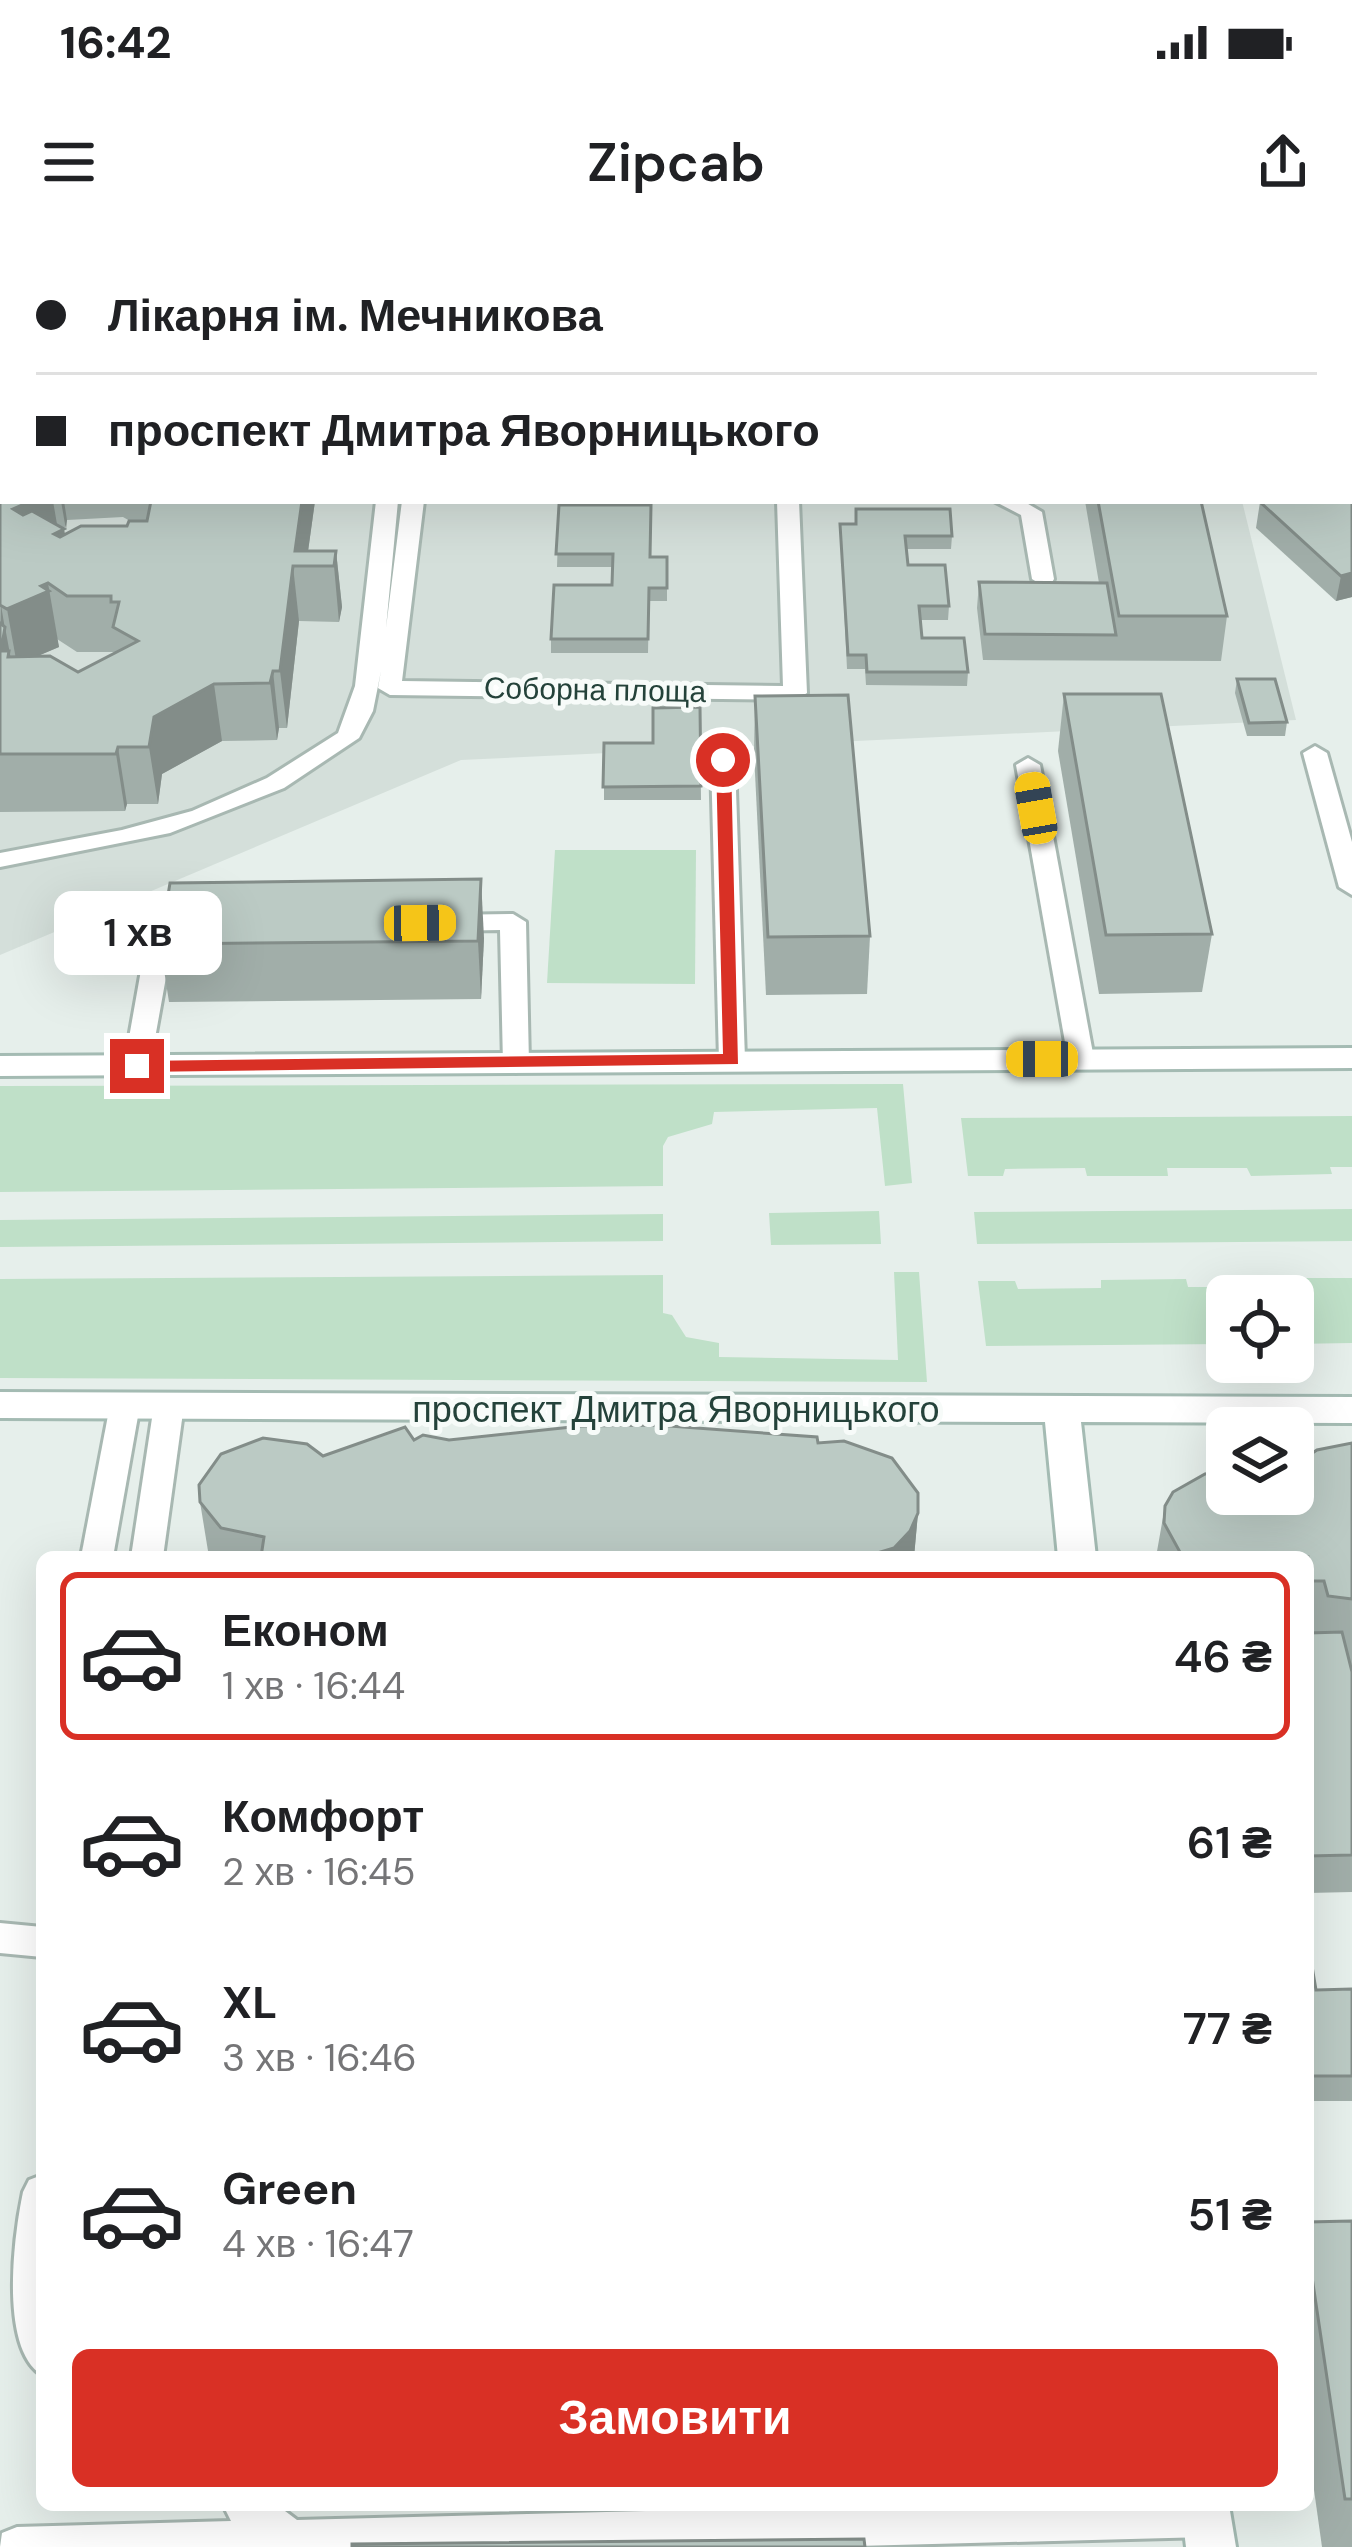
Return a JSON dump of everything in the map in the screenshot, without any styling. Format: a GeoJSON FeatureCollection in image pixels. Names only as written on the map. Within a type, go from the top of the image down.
{"type":"FeatureCollection","features":[{"type":"Feature","properties":{"kind":"main road"},"geometry":{"type":"LineString","coordinates":[[0,1066],[1352,1058]]}},
{"type":"Feature","properties":{"kind":"main road","name":"проспект Дмитра Яворницького"},"geometry":{"type":"LineString","coordinates":[[0,1405],[1352,1410]]}},
{"type":"Feature","properties":{"kind":"main road"},"geometry":{"type":"LineString","coordinates":[[1062,1410],[1076,1551]]}},
{"type":"Feature","properties":{"kind":"lane"},"geometry":{"type":"LineString","coordinates":[[0,860],[142,837],[200,817],[299,770],[343,741],[357,724],[366,686],[387,504]]}},
{"type":"Feature","properties":{"kind":"lane","name":"Соборна площа"},"geometry":{"type":"LineString","coordinates":[[413,504],[390,688],[795,693],[788,504]]}},
{"type":"Feature","properties":{"kind":"lane"},"geometry":{"type":"LineString","coordinates":[[1012,504],[1031,512],[1043,579]]}},
{"type":"Feature","properties":{"kind":"lane"},"geometry":{"type":"LineString","coordinates":[[1315,753],[1352,887]]}},
{"type":"Feature","properties":{"kind":"lane"},"geometry":{"type":"LineString","coordinates":[[723,760],[732,1060]]}},
{"type":"Feature","properties":{"kind":"lane"},"geometry":{"type":"LineString","coordinates":[[1028,765],[1081,1059]]}},
{"type":"Feature","properties":{"kind":"lane"},"geometry":{"type":"LineString","coordinates":[[420,923],[513,922],[516,1064]]}},
{"type":"Feature","properties":{"kind":"lane"},"geometry":{"type":"LineString","coordinates":[[137,1066],[159,942],[169,931],[211,926]]}},
{"type":"Feature","properties":{"kind":"lane"},"geometry":{"type":"LineString","coordinates":[[98,1551],[125,1405]]}},
{"type":"Feature","properties":{"kind":"lane"},"geometry":{"type":"LineString","coordinates":[[148,1551],[169,1405]]}},
{"type":"Feature","properties":{"kind":"lane"},"geometry":{"type":"LineString","coordinates":[[0,1939],[36,1942]]}},
{"type":"Feature","properties":{"kind":"lane"},"geometry":{"type":"LineString","coordinates":[[36,2229],[23,2309],[36,2349]]}},
{"type":"Feature","properties":{"kind":"lane"},"geometry":{"type":"LineString","coordinates":[[17,2547],[261,2532],[1208,2523]]}},
{"type":"Feature","properties":{"kind":"shaded area"},"geometry":{"type":"Polygon","coordinates":[[[0,504],[1243,504],[1296,720],[461,760],[0,955],[0,504]]]}},
{"type":"Feature","properties":{"kind":"green space"},"geometry":{"type":"Polygon","coordinates":[[[555,850],[696,850],[695,984],[547,983],[555,850]]]}},
{"type":"Feature","properties":{"kind":"green space"},"geometry":{"type":"Polygon","coordinates":[[[903,1084],[912,1183],[885,1186],[877,1108],[714,1112],[712,1124],[668,1137],[663,1146],[663,1186],[0,1192],[0,1086],[903,1084]]]}},
{"type":"Feature","properties":{"kind":"green space"},"geometry":{"type":"Polygon","coordinates":[[[1352,1116],[1352,1167],[1330,1167],[1332,1174],[1251,1176],[1247,1168],[1167,1168],[1168,1176],[1087,1176],[1085,1168],[1005,1169],[1003,1176],[968,1176],[961,1118],[1352,1116]]]}},
{"type":"Feature","properties":{"kind":"green space"},"geometry":{"type":"Polygon","coordinates":[[[1352,1209],[1352,1241],[977,1244],[974,1212],[1352,1209]]]}},
{"type":"Feature","properties":{"kind":"green space"},"geometry":{"type":"Polygon","coordinates":[[[879,1211],[881,1244],[771,1245],[769,1213],[879,1211]]]}},
{"type":"Feature","properties":{"kind":"green space"},"geometry":{"type":"Polygon","coordinates":[[[663,1214],[663,1241],[0,1247],[0,1220],[663,1214]]]}},
{"type":"Feature","properties":{"kind":"green space"},"geometry":{"type":"Polygon","coordinates":[[[894,1272],[919,1272],[927,1382],[0,1378],[0,1279],[663,1275],[663,1313],[672,1315],[686,1337],[719,1343],[719,1357],[898,1360],[894,1272]]]}},
{"type":"Feature","properties":{"kind":"green space"},"geometry":{"type":"Polygon","coordinates":[[[1314,1278],[1352,1278],[1352,1343],[1314,1344],[1314,1278]]]}},
{"type":"Feature","properties":{"kind":"green space"},"geometry":{"type":"Polygon","coordinates":[[[1186,1279],[1188,1287],[1206,1287],[1206,1344],[986,1346],[978,1281],[1015,1281],[1018,1289],[1101,1288],[1101,1280],[1186,1279]]]}},
{"type":"Feature","properties":{"kind":"building"},"geometry":{"type":"Polygon","coordinates":[[[0,504],[24,504],[13,509],[23,515],[32,511],[64,529],[54,534],[60,537],[81,526],[147,521],[150,504],[302,504],[295,551],[336,551],[334,566],[293,566],[280,671],[273,671],[270,683],[214,684],[154,717],[149,747],[118,747],[116,754],[0,754],[0,623],[5,627],[1,651],[9,651],[8,657],[50,656],[78,672],[138,641],[113,627],[119,602],[111,602],[111,596],[67,596],[48,583],[41,586],[49,591],[7,609],[0,605],[0,504]]]}},
{"type":"Feature","properties":{"kind":"building"},"geometry":{"type":"Polygon","coordinates":[[[1099,504],[1202,504],[1227,616],[1119,616],[1099,504]]]}},
{"type":"Feature","properties":{"kind":"building"},"geometry":{"type":"Polygon","coordinates":[[[1262,504],[1352,504],[1352,573],[1341,576],[1262,504]]]}},
{"type":"Feature","properties":{"kind":"building"},"geometry":{"type":"Polygon","coordinates":[[[559,505],[651,505],[650,557],[667,557],[667,588],[649,588],[648,639],[551,639],[554,585],[612,585],[613,554],[556,554],[559,505]]]}},
{"type":"Feature","properties":{"kind":"building"},"geometry":{"type":"Polygon","coordinates":[[[856,509],[950,509],[952,536],[905,536],[908,565],[945,565],[949,606],[919,606],[922,638],[964,638],[968,672],[867,672],[866,655],[848,655],[840,524],[856,524],[856,509]]]}},
{"type":"Feature","properties":{"kind":"building"},"geometry":{"type":"Polygon","coordinates":[[[979,582],[1107,583],[1116,635],[985,634],[979,582]]]}},
{"type":"Feature","properties":{"kind":"building"},"geometry":{"type":"Polygon","coordinates":[[[1237,679],[1275,679],[1287,722],[1249,723],[1237,679]]]}},
{"type":"Feature","properties":{"kind":"building"},"geometry":{"type":"Polygon","coordinates":[[[1064,694],[1161,694],[1212,934],[1106,935],[1064,694]]]}},
{"type":"Feature","properties":{"kind":"building"},"geometry":{"type":"Polygon","coordinates":[[[848,695],[870,936],[768,937],[755,696],[848,695]]]}},
{"type":"Feature","properties":{"kind":"building"},"geometry":{"type":"Polygon","coordinates":[[[700,707],[701,786],[603,787],[604,743],[653,743],[653,708],[700,707]]]}},
{"type":"Feature","properties":{"kind":"building"},"geometry":{"type":"Polygon","coordinates":[[[481,879],[478,941],[160,944],[170,883],[481,879]]]}},
{"type":"Feature","properties":{"kind":"building"},"geometry":{"type":"Polygon","coordinates":[[[656,1425],[817,1437],[818,1443],[844,1441],[892,1458],[918,1493],[918,1513],[910,1531],[894,1548],[884,1551],[262,1551],[264,1537],[221,1528],[200,1502],[199,1485],[221,1454],[263,1438],[307,1444],[323,1456],[405,1427],[414,1440],[423,1435],[449,1440],[581,1426],[656,1425]]]}},
{"type":"Feature","properties":{"kind":"building"},"geometry":{"type":"Polygon","coordinates":[[[1352,1443],[1352,1599],[1328,1596],[1324,1581],[1314,1581],[1314,1551],[1179,1551],[1164,1523],[1165,1506],[1173,1492],[1206,1474],[1206,1515],[1314,1515],[1314,1452],[1352,1443]]]}},
{"type":"Feature","properties":{"kind":"building"},"geometry":{"type":"Polygon","coordinates":[[[1342,1632],[1352,1672],[1352,1855],[1314,1856],[1314,1633],[1342,1632]]]}},
{"type":"Feature","properties":{"kind":"building"},"geometry":{"type":"Polygon","coordinates":[[[1314,1978],[1316,1990],[1352,1989],[1352,2076],[1314,2076],[1314,1978]]]}},
{"type":"Feature","properties":{"kind":"building"},"geometry":{"type":"Polygon","coordinates":[[[1352,2221],[1352,2499],[1345,2499],[1314,2290],[1314,2222],[1352,2221]]]}},
{"type":"Feature","properties":{"kind":"building"},"geometry":{"type":"Polygon","coordinates":[[[864,2539],[865,2547],[352,2547],[352,2544],[864,2539]]]}},
{"type":"Feature","properties":{"kind":"route"},"geometry":{"type":"LineString","coordinates":[[137,1066],[732,1060],[723,760]]}}]}
